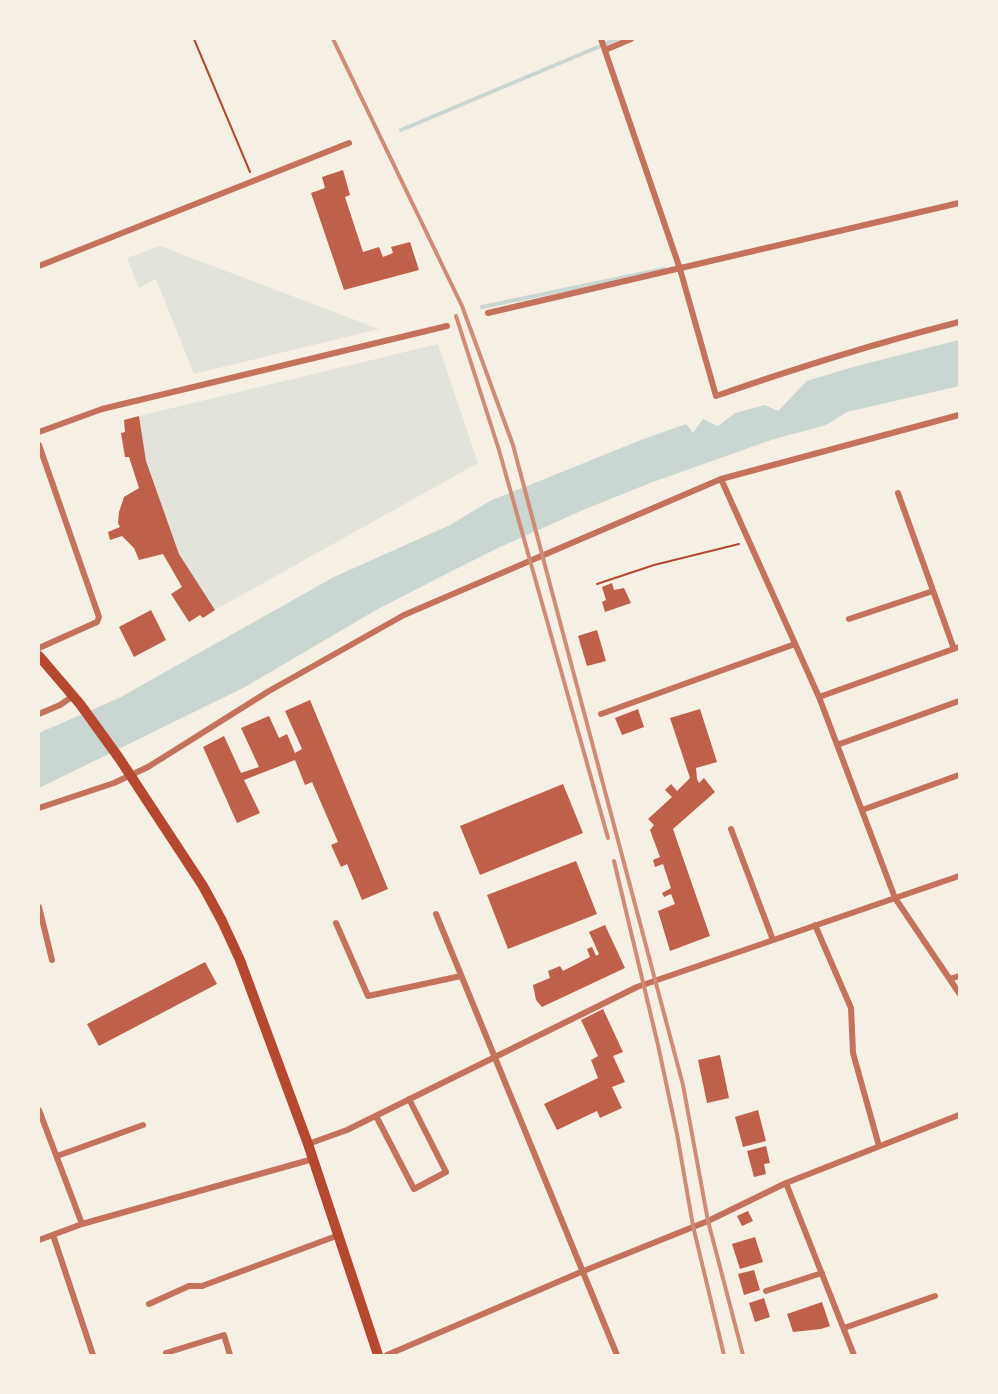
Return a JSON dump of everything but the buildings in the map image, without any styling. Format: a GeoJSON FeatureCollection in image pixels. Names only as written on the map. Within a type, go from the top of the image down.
{"type":"FeatureCollection","features":[{"type":"Feature","properties":{"kind":"highway"},"geometry":{"type":"LineString","coordinates":[[39,656],[77,700],[119,758],[197,876],[222,921],[240,960],[314,1158],[378,1355]]}},
{"type":"Feature","properties":{"kind":"street"},"geometry":{"type":"LineString","coordinates":[[601,39],[680,269],[716,396],[789,370],[959,322]]}},
{"type":"Feature","properties":{"kind":"street"},"geometry":{"type":"LineString","coordinates":[[604,50],[631,39]]}},
{"type":"Feature","properties":{"kind":"street"},"geometry":{"type":"LineString","coordinates":[[39,266],[349,143]]}},
{"type":"Feature","properties":{"kind":"street"},"geometry":{"type":"LineString","coordinates":[[488,313],[959,203]]}},
{"type":"Feature","properties":{"kind":"street"},"geometry":{"type":"LineString","coordinates":[[39,432],[102,409],[447,326]]}},
{"type":"Feature","properties":{"kind":"street"},"geometry":{"type":"LineString","coordinates":[[39,808],[114,783],[148,767],[269,691],[404,615],[721,479],[959,415]]}},
{"type":"Feature","properties":{"kind":"street"},"geometry":{"type":"LineString","coordinates":[[39,446],[99,617],[97,622],[39,648]]}},
{"type":"Feature","properties":{"kind":"street"},"geometry":{"type":"LineString","coordinates":[[721,479],[819,697],[895,898],[959,993]]}},
{"type":"Feature","properties":{"kind":"street"},"geometry":{"type":"LineString","coordinates":[[819,697],[956,648],[898,493]]}},
{"type":"Feature","properties":{"kind":"street"},"geometry":{"type":"LineString","coordinates":[[849,619],[933,591]]}},
{"type":"Feature","properties":{"kind":"street"},"geometry":{"type":"LineString","coordinates":[[601,714],[795,644]]}},
{"type":"Feature","properties":{"kind":"street"},"geometry":{"type":"LineString","coordinates":[[39,714],[77,700]]}},
{"type":"Feature","properties":{"kind":"street"},"geometry":{"type":"LineString","coordinates":[[837,745],[959,701]]}},
{"type":"Feature","properties":{"kind":"street"},"geometry":{"type":"LineString","coordinates":[[862,810],[959,775]]}},
{"type":"Feature","properties":{"kind":"street"},"geometry":{"type":"LineString","coordinates":[[731,829],[772,940]]}},
{"type":"Feature","properties":{"kind":"street"},"geometry":{"type":"LineString","coordinates":[[308,1144],[347,1130],[637,987],[959,876]]}},
{"type":"Feature","properties":{"kind":"street"},"geometry":{"type":"LineString","coordinates":[[39,907],[52,960]]}},
{"type":"Feature","properties":{"kind":"street"},"geometry":{"type":"LineString","coordinates":[[436,914],[617,1355]]}},
{"type":"Feature","properties":{"kind":"street"},"geometry":{"type":"LineString","coordinates":[[336,923],[368,996],[461,976]]}},
{"type":"Feature","properties":{"kind":"street"},"geometry":{"type":"LineString","coordinates":[[815,925],[851,1008],[853,1053],[879,1146]]}},
{"type":"Feature","properties":{"kind":"street"},"geometry":{"type":"LineString","coordinates":[[950,979],[959,976]]}},
{"type":"Feature","properties":{"kind":"street"},"geometry":{"type":"LineString","coordinates":[[376,1116],[414,1190],[446,1172],[409,1099]]}},
{"type":"Feature","properties":{"kind":"street"},"geometry":{"type":"LineString","coordinates":[[39,1110],[82,1224]]}},
{"type":"Feature","properties":{"kind":"street"},"geometry":{"type":"LineString","coordinates":[[387,1355],[581,1272],[708,1221],[786,1183],[959,1115]]}},
{"type":"Feature","properties":{"kind":"street"},"geometry":{"type":"LineString","coordinates":[[57,1156],[144,1125]]}},
{"type":"Feature","properties":{"kind":"street"},"geometry":{"type":"LineString","coordinates":[[39,1240],[82,1224],[314,1158]]}},
{"type":"Feature","properties":{"kind":"street"},"geometry":{"type":"LineString","coordinates":[[786,1183],[854,1355]]}},
{"type":"Feature","properties":{"kind":"street"},"geometry":{"type":"LineString","coordinates":[[53,1235],[93,1355]]}},
{"type":"Feature","properties":{"kind":"street"},"geometry":{"type":"LineString","coordinates":[[149,1304],[189,1286],[202,1286],[339,1235]]}},
{"type":"Feature","properties":{"kind":"street"},"geometry":{"type":"LineString","coordinates":[[766,1291],[822,1273]]}},
{"type":"Feature","properties":{"kind":"street"},"geometry":{"type":"LineString","coordinates":[[844,1328],[935,1296]]}},
{"type":"Feature","properties":{"kind":"street"},"geometry":{"type":"LineString","coordinates":[[167,1355],[166,1353],[224,1335],[230,1355]]}},
{"type":"Feature","properties":{"kind":"path"},"geometry":{"type":"LineString","coordinates":[[194,39],[254,180]]}},
{"type":"Feature","properties":{"kind":"path"},"geometry":{"type":"LineString","coordinates":[[597,584],[654,566],[749,542]]}},
{"type":"Feature","properties":{"kind":"shaded area"},"geometry":{"type":"Polygon","coordinates":[[[160,246],[379,329],[194,374],[156,279],[139,288],[127,258],[160,246]]]}},
{"type":"Feature","properties":{"kind":"shaded area"},"geometry":{"type":"Polygon","coordinates":[[[959,340],[959,386],[847,412],[826,425],[771,440],[650,483],[583,510],[448,573],[376,610],[245,687],[39,788],[39,733],[119,698],[334,577],[450,525],[490,501],[686,424],[693,433],[703,419],[718,426],[735,413],[765,405],[778,411],[807,381],[959,340]]]}},
{"type":"Feature","properties":{"kind":"shaded area"},"geometry":{"type":"Polygon","coordinates":[[[438,344],[478,463],[215,610],[179,554],[146,461],[139,416],[438,344]]]}},
{"type":"Feature","properties":{"kind":"waterway"},"geometry":{"type":"LineString","coordinates":[[401,130],[617,39]]}},
{"type":"Feature","properties":{"kind":"waterway"},"geometry":{"type":"LineString","coordinates":[[482,307],[664,269]]}},
{"type":"Feature","properties":{"kind":"railway"},"geometry":{"type":"LineString","coordinates":[[333,39],[462,306],[513,445],[683,1085],[708,1221],[743,1355]]}},
{"type":"Feature","properties":{"kind":"railway"},"geometry":{"type":"LineString","coordinates":[[456,316],[499,450],[608,838]]}},
{"type":"Feature","properties":{"kind":"railway"},"geometry":{"type":"LineString","coordinates":[[614,861],[658,1045],[693,1226],[724,1355]]}}]}
